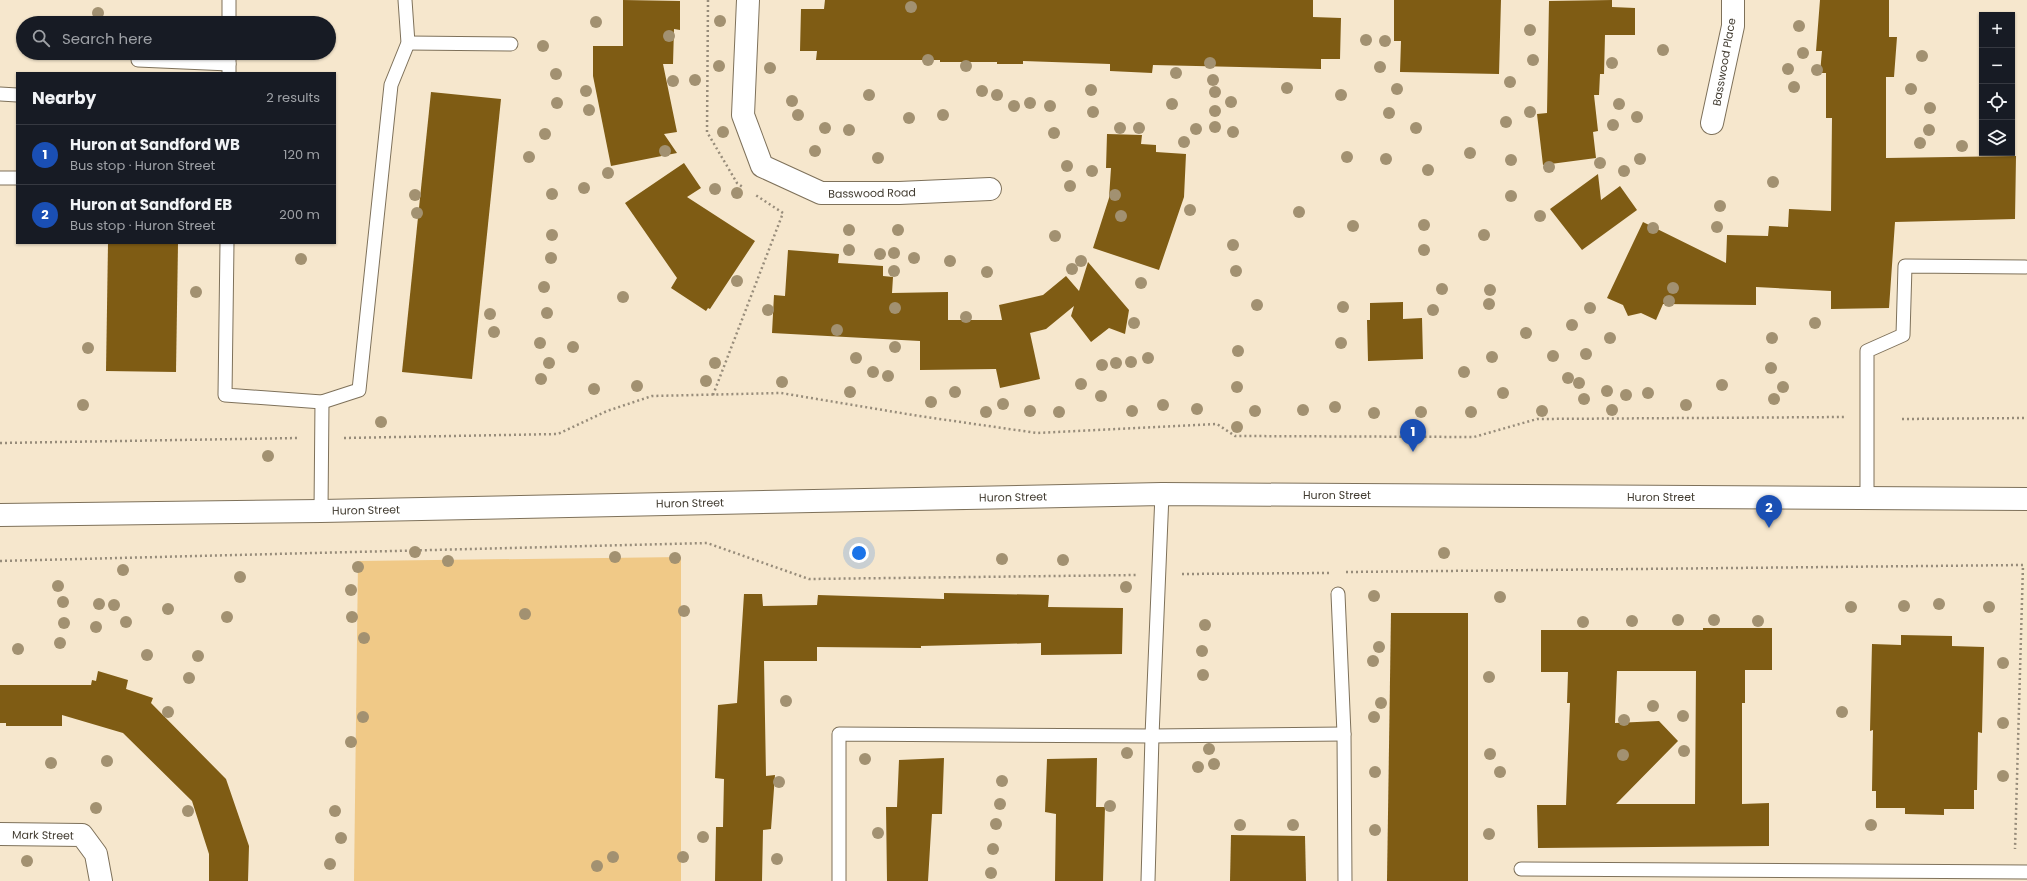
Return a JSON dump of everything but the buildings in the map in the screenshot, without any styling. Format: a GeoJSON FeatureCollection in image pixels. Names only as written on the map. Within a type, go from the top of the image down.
{"type":"FeatureCollection","features":[{"type":"Feature","properties":{"kind":"main road","name":"Basswood Road"},"geometry":{"type":"LineString","coordinates":[[748,0],[743,115],[762,166],[821,193],[899,193],[990,189]]}},
{"type":"Feature","properties":{"kind":"main road","name":"Basswood Place"},"geometry":{"type":"LineString","coordinates":[[1712,123],[1733,26],[1733,0]]}},
{"type":"Feature","properties":{"kind":"main road","name":"Huron Street"},"geometry":{"type":"LineString","coordinates":[[0,515],[321,511],[1162,494],[2027,499]]}},
{"type":"Feature","properties":{"kind":"main road","name":"Mark Street"},"geometry":{"type":"LineString","coordinates":[[0,834],[82,835],[96,854],[101,881]]}},
{"type":"Feature","properties":{"kind":"lane"},"geometry":{"type":"LineString","coordinates":[[229,16],[230,0]]}},
{"type":"Feature","properties":{"kind":"lane"},"geometry":{"type":"LineString","coordinates":[[227,244],[225,395],[322,402],[359,390],[391,85],[408,43],[405,0]]}},
{"type":"Feature","properties":{"kind":"lane"},"geometry":{"type":"LineString","coordinates":[[408,43],[511,44]]}},
{"type":"Feature","properties":{"kind":"lane"},"geometry":{"type":"LineString","coordinates":[[138,60],[229,63]]}},
{"type":"Feature","properties":{"kind":"lane"},"geometry":{"type":"LineString","coordinates":[[0,94],[16,95]]}},
{"type":"Feature","properties":{"kind":"lane"},"geometry":{"type":"LineString","coordinates":[[0,178],[16,178]]}},
{"type":"Feature","properties":{"kind":"lane"},"geometry":{"type":"LineString","coordinates":[[1867,498],[1867,351],[1904,335],[1905,266],[2026,267]]}},
{"type":"Feature","properties":{"kind":"lane"},"geometry":{"type":"LineString","coordinates":[[321,511],[322,402]]}},
{"type":"Feature","properties":{"kind":"lane"},"geometry":{"type":"LineString","coordinates":[[1148,881],[1152,736],[1162,494]]}},
{"type":"Feature","properties":{"kind":"lane"},"geometry":{"type":"LineString","coordinates":[[1338,594],[1344,734],[1345,881]]}},
{"type":"Feature","properties":{"kind":"lane"},"geometry":{"type":"LineString","coordinates":[[839,881],[839,734],[1152,736],[1344,734]]}},
{"type":"Feature","properties":{"kind":"lane"},"geometry":{"type":"LineString","coordinates":[[1521,869],[2021,872]]}},
{"type":"Feature","properties":{"kind":"path"},"geometry":{"type":"LineString","coordinates":[[713,395],[783,213]]}},
{"type":"Feature","properties":{"kind":"path"},"geometry":{"type":"LineString","coordinates":[[0,443],[558,434],[607,411],[652,396],[781,393],[919,416],[1037,433],[1217,424],[1235,436],[1474,436],[1537,419],[1848,417]]}},
{"type":"Feature","properties":{"kind":"path"},"geometry":{"type":"LineString","coordinates":[[1902,419],[2027,418]]}},
{"type":"Feature","properties":{"kind":"path"},"geometry":{"type":"LineString","coordinates":[[0,561],[707,542],[809,579],[1333,572]]}},
{"type":"Feature","properties":{"kind":"path"},"geometry":{"type":"LineString","coordinates":[[1341,572],[2023,565],[2021,872]]}},
{"type":"Feature","properties":{"kind":"shaded area"},"geometry":{"type":"Polygon","coordinates":[[[681,557],[681,881],[354,881],[358,561],[681,557]]]}},
{"type":"Feature","properties":{"kind":"place","name":"Huron at Sandford WB"},"geometry":{"type":"Point","coordinates":[1413,452]}},
{"type":"Feature","properties":{"kind":"place","name":"Huron at Sandford EB"},"geometry":{"type":"Point","coordinates":[1769,528]}}]}
